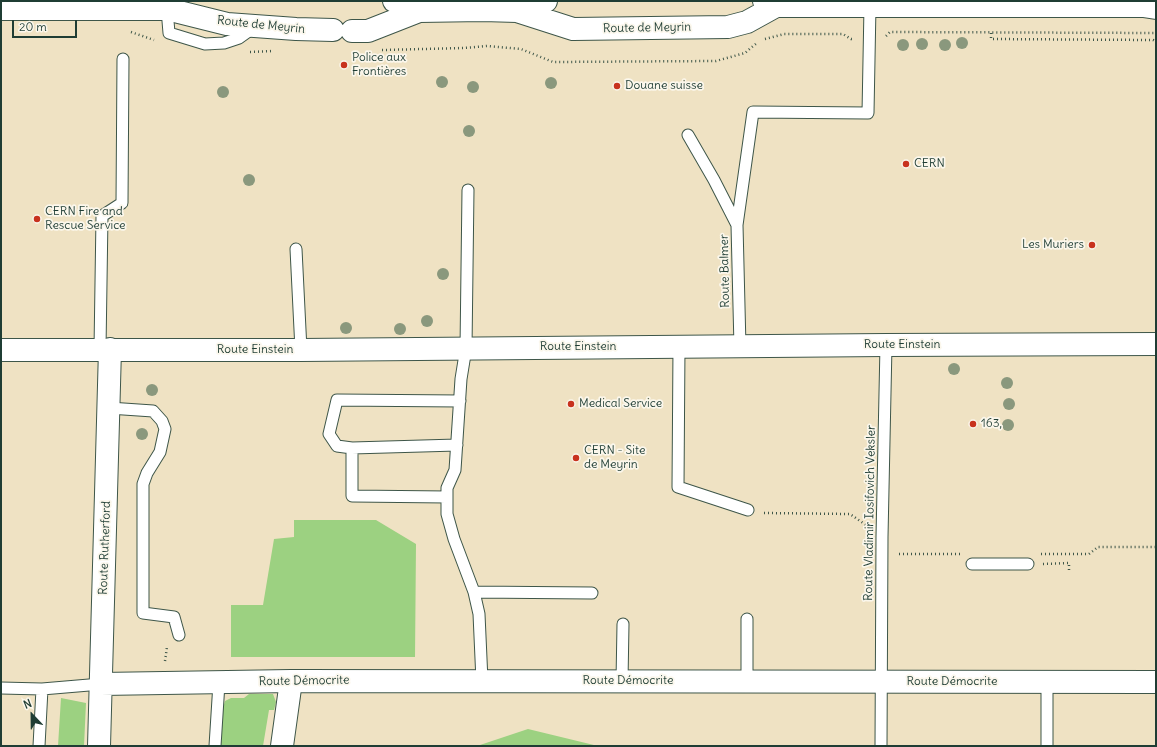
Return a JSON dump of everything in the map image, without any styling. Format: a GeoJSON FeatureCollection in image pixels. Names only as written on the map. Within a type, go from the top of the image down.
{"type":"FeatureCollection","features":[{"type":"Feature","properties":{"kind":"street","name":"Route de Meyrin"},"geometry":{"type":"LineString","coordinates":[[167,9],[197,1]]}},
{"type":"Feature","properties":{"kind":"street","name":"Route de Meyrin"},"geometry":{"type":"LineString","coordinates":[[394,1],[419,11]]}},
{"type":"Feature","properties":{"kind":"street","name":"Route de Meyrin"},"geometry":{"type":"LineString","coordinates":[[517,11],[546,1]]}},
{"type":"Feature","properties":{"kind":"street","name":"Route de Meyrin"},"geometry":{"type":"LineString","coordinates":[[1,9],[167,9],[227,24],[368,31],[419,11],[517,11],[573,29],[728,27],[747,22],[770,3],[870,6],[1065,4],[1152,6]]}},
{"type":"Feature","properties":{"kind":"street","name":"Route Einstein"},"geometry":{"type":"LineString","coordinates":[[1,350],[301,350],[1156,344]]}},
{"type":"Feature","properties":{"kind":"street","name":"Route Rutherford"},"geometry":{"type":"LineString","coordinates":[[99,746],[108,408],[105,349]]}},
{"type":"Feature","properties":{"kind":"street","name":"Route Démocrite"},"geometry":{"type":"LineString","coordinates":[[101,684],[291,681],[1156,682]]}},
{"type":"Feature","properties":{"kind":"street"},"geometry":{"type":"LineString","coordinates":[[282,746],[291,681]]}},
{"type":"Feature","properties":{"kind":"lane"},"geometry":{"type":"LineString","coordinates":[[737,225],[753,112],[868,113],[870,6]]}},
{"type":"Feature","properties":{"kind":"lane"},"geometry":{"type":"LineString","coordinates":[[105,349],[102,216],[122,204],[123,59]]}},
{"type":"Feature","properties":{"kind":"lane","name":"Route Balmer"},"geometry":{"type":"LineString","coordinates":[[688,135],[714,180],[737,225],[740,347]]}},
{"type":"Feature","properties":{"kind":"lane"},"geometry":{"type":"LineString","coordinates":[[468,190],[466,348],[461,379],[455,470],[447,488],[447,514],[454,539],[474,592],[479,614],[482,681]]}},
{"type":"Feature","properties":{"kind":"lane"},"geometry":{"type":"LineString","coordinates":[[296,249],[301,350]]}},
{"type":"Feature","properties":{"kind":"lane","name":"Route Vladimir Iosifovich Veksler"},"geometry":{"type":"LineString","coordinates":[[881,746],[882,537],[886,345]]}},
{"type":"Feature","properties":{"kind":"lane"},"geometry":{"type":"LineString","coordinates":[[679,347],[678,487],[748,510]]}},
{"type":"Feature","properties":{"kind":"lane"},"geometry":{"type":"LineString","coordinates":[[457,445],[352,448],[337,446],[329,434],[337,400],[460,401]]}},
{"type":"Feature","properties":{"kind":"lane"},"geometry":{"type":"LineString","coordinates":[[108,408],[153,411],[162,421],[165,429],[160,452],[146,473],[143,484],[143,613],[174,617],[179,635]]}},
{"type":"Feature","properties":{"kind":"lane"},"geometry":{"type":"LineString","coordinates":[[352,448],[352,496],[447,497]]}},
{"type":"Feature","properties":{"kind":"lane"},"geometry":{"type":"LineString","coordinates":[[972,564],[1028,564]]}},
{"type":"Feature","properties":{"kind":"lane"},"geometry":{"type":"LineString","coordinates":[[474,592],[592,593]]}},
{"type":"Feature","properties":{"kind":"lane"},"geometry":{"type":"LineString","coordinates":[[747,619],[747,682]]}},
{"type":"Feature","properties":{"kind":"lane"},"geometry":{"type":"LineString","coordinates":[[622,681],[623,624]]}},
{"type":"Feature","properties":{"kind":"lane"},"geometry":{"type":"LineString","coordinates":[[1047,682],[1047,746]]}},
{"type":"Feature","properties":{"kind":"lane"},"geometry":{"type":"LineString","coordinates":[[215,746],[219,683]]}},
{"type":"Feature","properties":{"kind":"lane"},"geometry":{"type":"LineString","coordinates":[[1,688],[42,689],[101,684]]}},
{"type":"Feature","properties":{"kind":"lane"},"geometry":{"type":"LineString","coordinates":[[39,746],[42,689]]}},
{"type":"Feature","properties":{"kind":"path"},"geometry":{"type":"LineString","coordinates":[[991,33],[991,39],[1153,40],[1156,42]]}},
{"type":"Feature","properties":{"kind":"path"},"geometry":{"type":"LineString","coordinates":[[772,514],[850,514],[882,537]]}},
{"type":"Feature","properties":{"kind":"path"},"geometry":{"type":"LineString","coordinates":[[1028,564],[1069,563],[1069,570]]}},
{"type":"Feature","properties":{"kind":"green space"},"geometry":{"type":"Polygon","coordinates":[[[294,520],[376,520],[416,544],[415,657],[231,657],[231,605],[263,605],[274,539],[294,537],[294,520]]]}},
{"type":"Feature","properties":{"kind":"green space"},"geometry":{"type":"Polygon","coordinates":[[[249,694],[273,694],[276,702],[274,710],[269,710],[263,746],[221,746],[223,708],[225,701],[231,698],[244,698],[249,694]]]}},
{"type":"Feature","properties":{"kind":"green space"},"geometry":{"type":"Polygon","coordinates":[[[61,698],[86,703],[84,746],[58,746],[61,698]]]}},
{"type":"Feature","properties":{"kind":"green space"},"geometry":{"type":"Polygon","coordinates":[[[528,729],[598,746],[477,746],[528,729]]]}},
{"type":"Feature","properties":{"kind":"place","name":"Police aux Frontières"},"geometry":{"type":"Point","coordinates":[344,65]}},
{"type":"Feature","properties":{"kind":"place","name":"Douane suisse"},"geometry":{"type":"Point","coordinates":[617,86]}},
{"type":"Feature","properties":{"kind":"place","name":"CERN"},"geometry":{"type":"Point","coordinates":[906,164]}},
{"type":"Feature","properties":{"kind":"place","name":"CERN Fire and Rescue Service"},"geometry":{"type":"Point","coordinates":[37,219]}},
{"type":"Feature","properties":{"kind":"place","name":"Les Muriers"},"geometry":{"type":"Point","coordinates":[1092,245]}},
{"type":"Feature","properties":{"kind":"place","name":"Medical Service"},"geometry":{"type":"Point","coordinates":[571,404]}},
{"type":"Feature","properties":{"kind":"place","name":"163,"},"geometry":{"type":"Point","coordinates":[973,424]}},
{"type":"Feature","properties":{"kind":"place","name":"CERN - Site de Meyrin"},"geometry":{"type":"Point","coordinates":[576,458]}}]}
